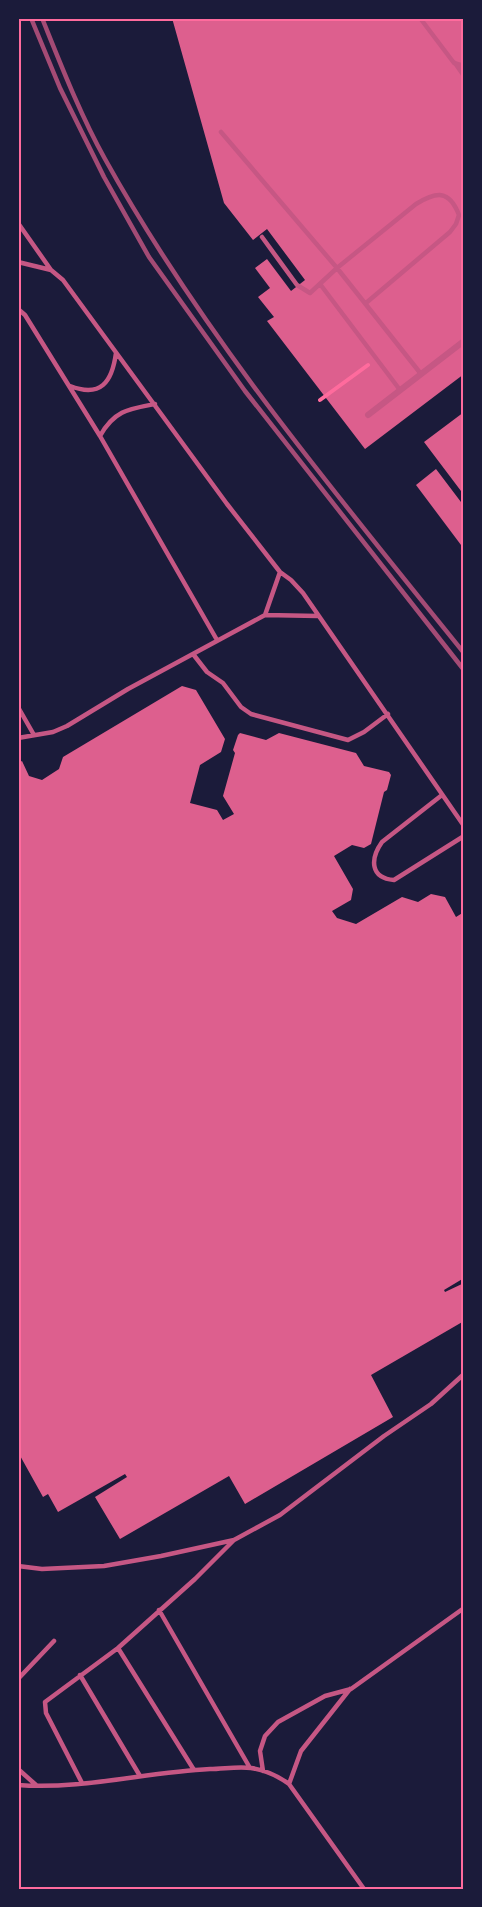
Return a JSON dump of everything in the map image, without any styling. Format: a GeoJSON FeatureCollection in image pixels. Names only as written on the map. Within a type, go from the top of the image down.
{"type":"FeatureCollection","features":[{"type":"Feature","properties":{"kind":"street"},"geometry":{"type":"LineString","coordinates":[[368,415],[464,341]]}},
{"type":"Feature","properties":{"kind":"lane"},"geometry":{"type":"LineString","coordinates":[[420,18],[464,76]]}},
{"type":"Feature","properties":{"kind":"lane"},"geometry":{"type":"LineString","coordinates":[[454,63],[464,66]]}},
{"type":"Feature","properties":{"kind":"lane"},"geometry":{"type":"LineString","coordinates":[[221,132],[366,303],[421,374]]}},
{"type":"Feature","properties":{"kind":"lane"},"geometry":{"type":"LineString","coordinates":[[262,237],[303,290],[310,293],[416,204],[430,196],[438,194],[446,196],[453,202],[459,215],[456,224],[450,232],[366,303]]}},
{"type":"Feature","properties":{"kind":"lane"},"geometry":{"type":"LineString","coordinates":[[18,223],[51,270],[63,280],[227,504],[318,616],[464,826]]}},
{"type":"Feature","properties":{"kind":"lane"},"geometry":{"type":"LineString","coordinates":[[18,262],[51,270]]}},
{"type":"Feature","properties":{"kind":"lane"},"geometry":{"type":"LineString","coordinates":[[320,284],[400,390]]}},
{"type":"Feature","properties":{"kind":"lane"},"geometry":{"type":"LineString","coordinates":[[18,309],[25,315],[70,386],[218,640]]}},
{"type":"Feature","properties":{"kind":"lane"},"geometry":{"type":"LineString","coordinates":[[70,386],[90,391],[100,387],[109,379],[116,352]]}},
{"type":"Feature","properties":{"kind":"lane"},"geometry":{"type":"LineString","coordinates":[[100,436],[113,417],[126,410],[155,404]]}},
{"type":"Feature","properties":{"kind":"lane"},"geometry":{"type":"LineString","coordinates":[[265,615],[280,572]]}},
{"type":"Feature","properties":{"kind":"lane"},"geometry":{"type":"LineString","coordinates":[[18,738],[53,732],[67,726],[128,689],[265,615],[318,616]]}},
{"type":"Feature","properties":{"kind":"lane"},"geometry":{"type":"LineString","coordinates":[[193,654],[207,672],[218,679],[251,714],[348,740],[364,732],[388,714]]}},
{"type":"Feature","properties":{"kind":"lane"},"geometry":{"type":"LineString","coordinates":[[18,707],[34,735]]}},
{"type":"Feature","properties":{"kind":"lane"},"geometry":{"type":"LineString","coordinates":[[442,795],[382,842],[373,862],[376,870],[387,879],[394,880],[464,836]]}},
{"type":"Feature","properties":{"kind":"lane"},"geometry":{"type":"LineString","coordinates":[[18,1566],[42,1569],[104,1566],[234,1540],[280,1515],[384,1436],[431,1404],[464,1374]]}},
{"type":"Feature","properties":{"kind":"lane"},"geometry":{"type":"LineString","coordinates":[[81,1783],[44,1707],[47,1700],[118,1648],[195,1580],[234,1540]]}},
{"type":"Feature","properties":{"kind":"lane"},"geometry":{"type":"LineString","coordinates":[[289,1784],[301,1751],[351,1689],[464,1608]]}},
{"type":"Feature","properties":{"kind":"lane"},"geometry":{"type":"LineString","coordinates":[[159,1610],[250,1768]]}},
{"type":"Feature","properties":{"kind":"lane"},"geometry":{"type":"LineString","coordinates":[[18,1679],[54,1641]]}},
{"type":"Feature","properties":{"kind":"lane"},"geometry":{"type":"LineString","coordinates":[[118,1648],[194,1770]]}},
{"type":"Feature","properties":{"kind":"lane"},"geometry":{"type":"LineString","coordinates":[[80,1675],[140,1776]]}},
{"type":"Feature","properties":{"kind":"lane"},"geometry":{"type":"LineString","coordinates":[[263,1771],[260,1751],[265,1736],[278,1722],[325,1696],[351,1689]]}},
{"type":"Feature","properties":{"kind":"lane"},"geometry":{"type":"LineString","coordinates":[[18,1785],[81,1783],[194,1770],[250,1768],[263,1771],[289,1784],[364,1889]]}},
{"type":"Feature","properties":{"kind":"lane"},"geometry":{"type":"LineString","coordinates":[[18,1769],[37,1786]]}},
{"type":"Feature","properties":{"kind":"path"},"geometry":{"type":"LineString","coordinates":[[320,400],[376,359]]}},
{"type":"Feature","properties":{"kind":"building"},"geometry":{"type":"Polygon","coordinates":[[[172,18],[464,18],[464,374],[365,449],[267,321],[274,317],[258,297],[270,288],[255,268],[267,259],[291,291],[305,280],[267,229],[253,240],[224,203],[172,18]]]}},
{"type":"Feature","properties":{"kind":"building"},"geometry":{"type":"Polygon","coordinates":[[[464,412],[464,495],[424,442],[464,412]]]}},
{"type":"Feature","properties":{"kind":"building"},"geometry":{"type":"Polygon","coordinates":[[[436,469],[464,506],[464,549],[416,485],[436,469]]]}},
{"type":"Feature","properties":{"kind":"building"},"geometry":{"type":"Polygon","coordinates":[[[182,686],[196,690],[225,739],[221,752],[200,765],[190,803],[217,810],[223,820],[234,814],[223,796],[235,753],[233,750],[240,733],[266,740],[279,733],[356,753],[364,766],[389,772],[391,775],[387,790],[384,792],[371,844],[364,848],[352,845],[334,856],[353,889],[351,900],[332,911],[337,918],[356,924],[402,897],[418,902],[431,894],[445,897],[456,917],[464,912],[464,1125],[461,1127],[464,1132],[464,1278],[444,1290],[445,1292],[464,1283],[464,1321],[371,1375],[393,1417],[245,1504],[229,1476],[120,1539],[95,1497],[127,1477],[125,1474],[58,1512],[48,1494],[43,1497],[18,1452],[18,763],[22,761],[29,776],[42,780],[59,769],[63,757],[182,686]]]}},
{"type":"Feature","properties":{"kind":"railway"},"geometry":{"type":"LineString","coordinates":[[31,18],[60,88],[104,177],[149,257],[245,391],[464,670]]}},
{"type":"Feature","properties":{"kind":"railway"},"geometry":{"type":"LineString","coordinates":[[42,18],[87,125],[144,225],[185,289],[274,414],[464,653]]}}]}
